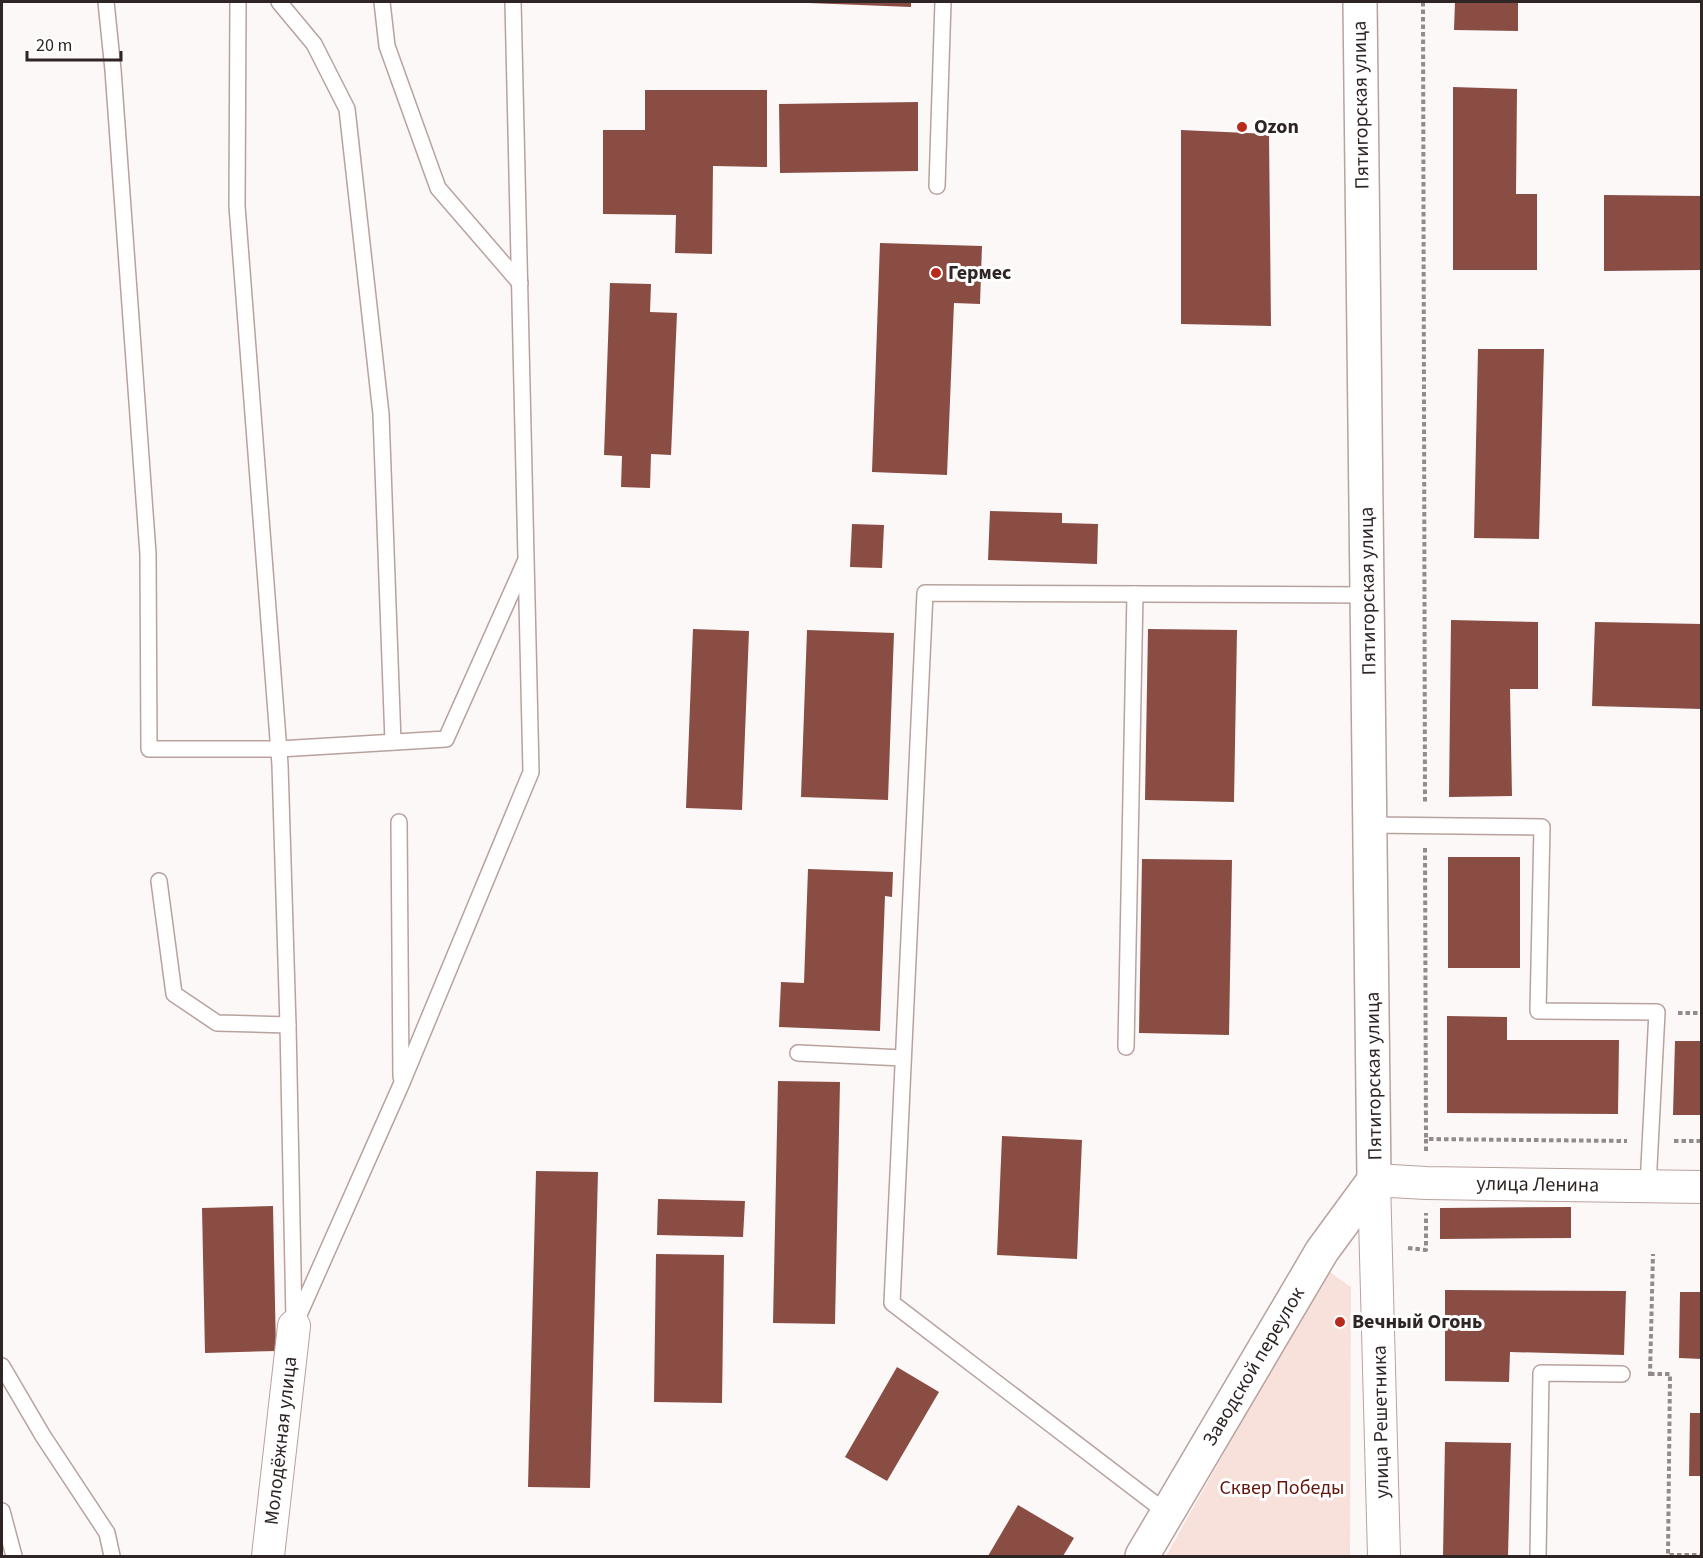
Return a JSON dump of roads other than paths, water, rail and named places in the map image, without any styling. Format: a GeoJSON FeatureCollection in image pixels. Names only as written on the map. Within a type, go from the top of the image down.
{"type":"FeatureCollection","features":[{"type":"Feature","properties":{"kind":"street","name":"Пятигорская улица"},"geometry":{"type":"LineString","coordinates":[[1360,2],[1374,1180]]}},
{"type":"Feature","properties":{"kind":"street","name":"улица Ленина"},"geometry":{"type":"LineString","coordinates":[[1374,1180],[1426,1183],[1701,1187]]}},
{"type":"Feature","properties":{"kind":"street","name":"Заводской переулок"},"geometry":{"type":"LineString","coordinates":[[1142,1557],[1322,1251],[1374,1180]]}},
{"type":"Feature","properties":{"kind":"street","name":"улица Решетника"},"geometry":{"type":"LineString","coordinates":[[1374,1180],[1384,1557]]}},
{"type":"Feature","properties":{"kind":"street","name":"Молодёжная улица"},"geometry":{"type":"LineString","coordinates":[[268,1557],[294,1326]]}},
{"type":"Feature","properties":{"kind":"lane"},"geometry":{"type":"LineString","coordinates":[[106,2],[114,82],[148,554],[149,749],[279,749],[446,739],[526,560]]}},
{"type":"Feature","properties":{"kind":"lane"},"geometry":{"type":"LineString","coordinates":[[238,2],[237,206],[279,749],[288,1025],[294,1326]]}},
{"type":"Feature","properties":{"kind":"lane"},"geometry":{"type":"LineString","coordinates":[[279,2],[314,44],[347,109],[381,414],[393,742]]}},
{"type":"Feature","properties":{"kind":"lane"},"geometry":{"type":"LineString","coordinates":[[382,2],[387,46],[438,188],[520,283]]}},
{"type":"Feature","properties":{"kind":"lane"},"geometry":{"type":"LineString","coordinates":[[294,1326],[401,1084],[531,772],[513,2]]}},
{"type":"Feature","properties":{"kind":"lane"},"geometry":{"type":"LineString","coordinates":[[937,186],[943,2]]}},
{"type":"Feature","properties":{"kind":"lane"},"geometry":{"type":"LineString","coordinates":[[1167,1513],[892,1303],[925,593],[1368,595]]}},
{"type":"Feature","properties":{"kind":"lane"},"geometry":{"type":"LineString","coordinates":[[1126,1047],[1135,594]]}},
{"type":"Feature","properties":{"kind":"lane"},"geometry":{"type":"LineString","coordinates":[[399,822],[401,1084]]}},
{"type":"Feature","properties":{"kind":"lane"},"geometry":{"type":"LineString","coordinates":[[1371,825],[1542,827],[1538,1011],[1657,1012],[1648,1186]]}},
{"type":"Feature","properties":{"kind":"lane"},"geometry":{"type":"LineString","coordinates":[[159,881],[174,994],[217,1023],[288,1025]]}},
{"type":"Feature","properties":{"kind":"lane"},"geometry":{"type":"LineString","coordinates":[[798,1053],[903,1058]]}},
{"type":"Feature","properties":{"kind":"lane"},"geometry":{"type":"LineString","coordinates":[[2,1366],[43,1436],[107,1533],[112,1557]]}},
{"type":"Feature","properties":{"kind":"lane"},"geometry":{"type":"LineString","coordinates":[[1538,1557],[1540,1373],[1622,1374]]}},
{"type":"Feature","properties":{"kind":"lane"},"geometry":{"type":"LineString","coordinates":[[2,1511],[14,1557]]}},
{"type":"Feature","properties":{"kind":"place","name":"Ozon"},"geometry":{"type":"Point","coordinates":[1242,127]}},
{"type":"Feature","properties":{"kind":"place","name":"Гермес"},"geometry":{"type":"Point","coordinates":[936,273]}},
{"type":"Feature","properties":{"kind":"place","name":"Вечный Огонь"},"geometry":{"type":"Point","coordinates":[1340,1322]}},
{"type":"Feature","properties":{"kind":"park label","name":"Сквер Победы"},"geometry":{"type":"Point","coordinates":[1282,1488]}}]}
